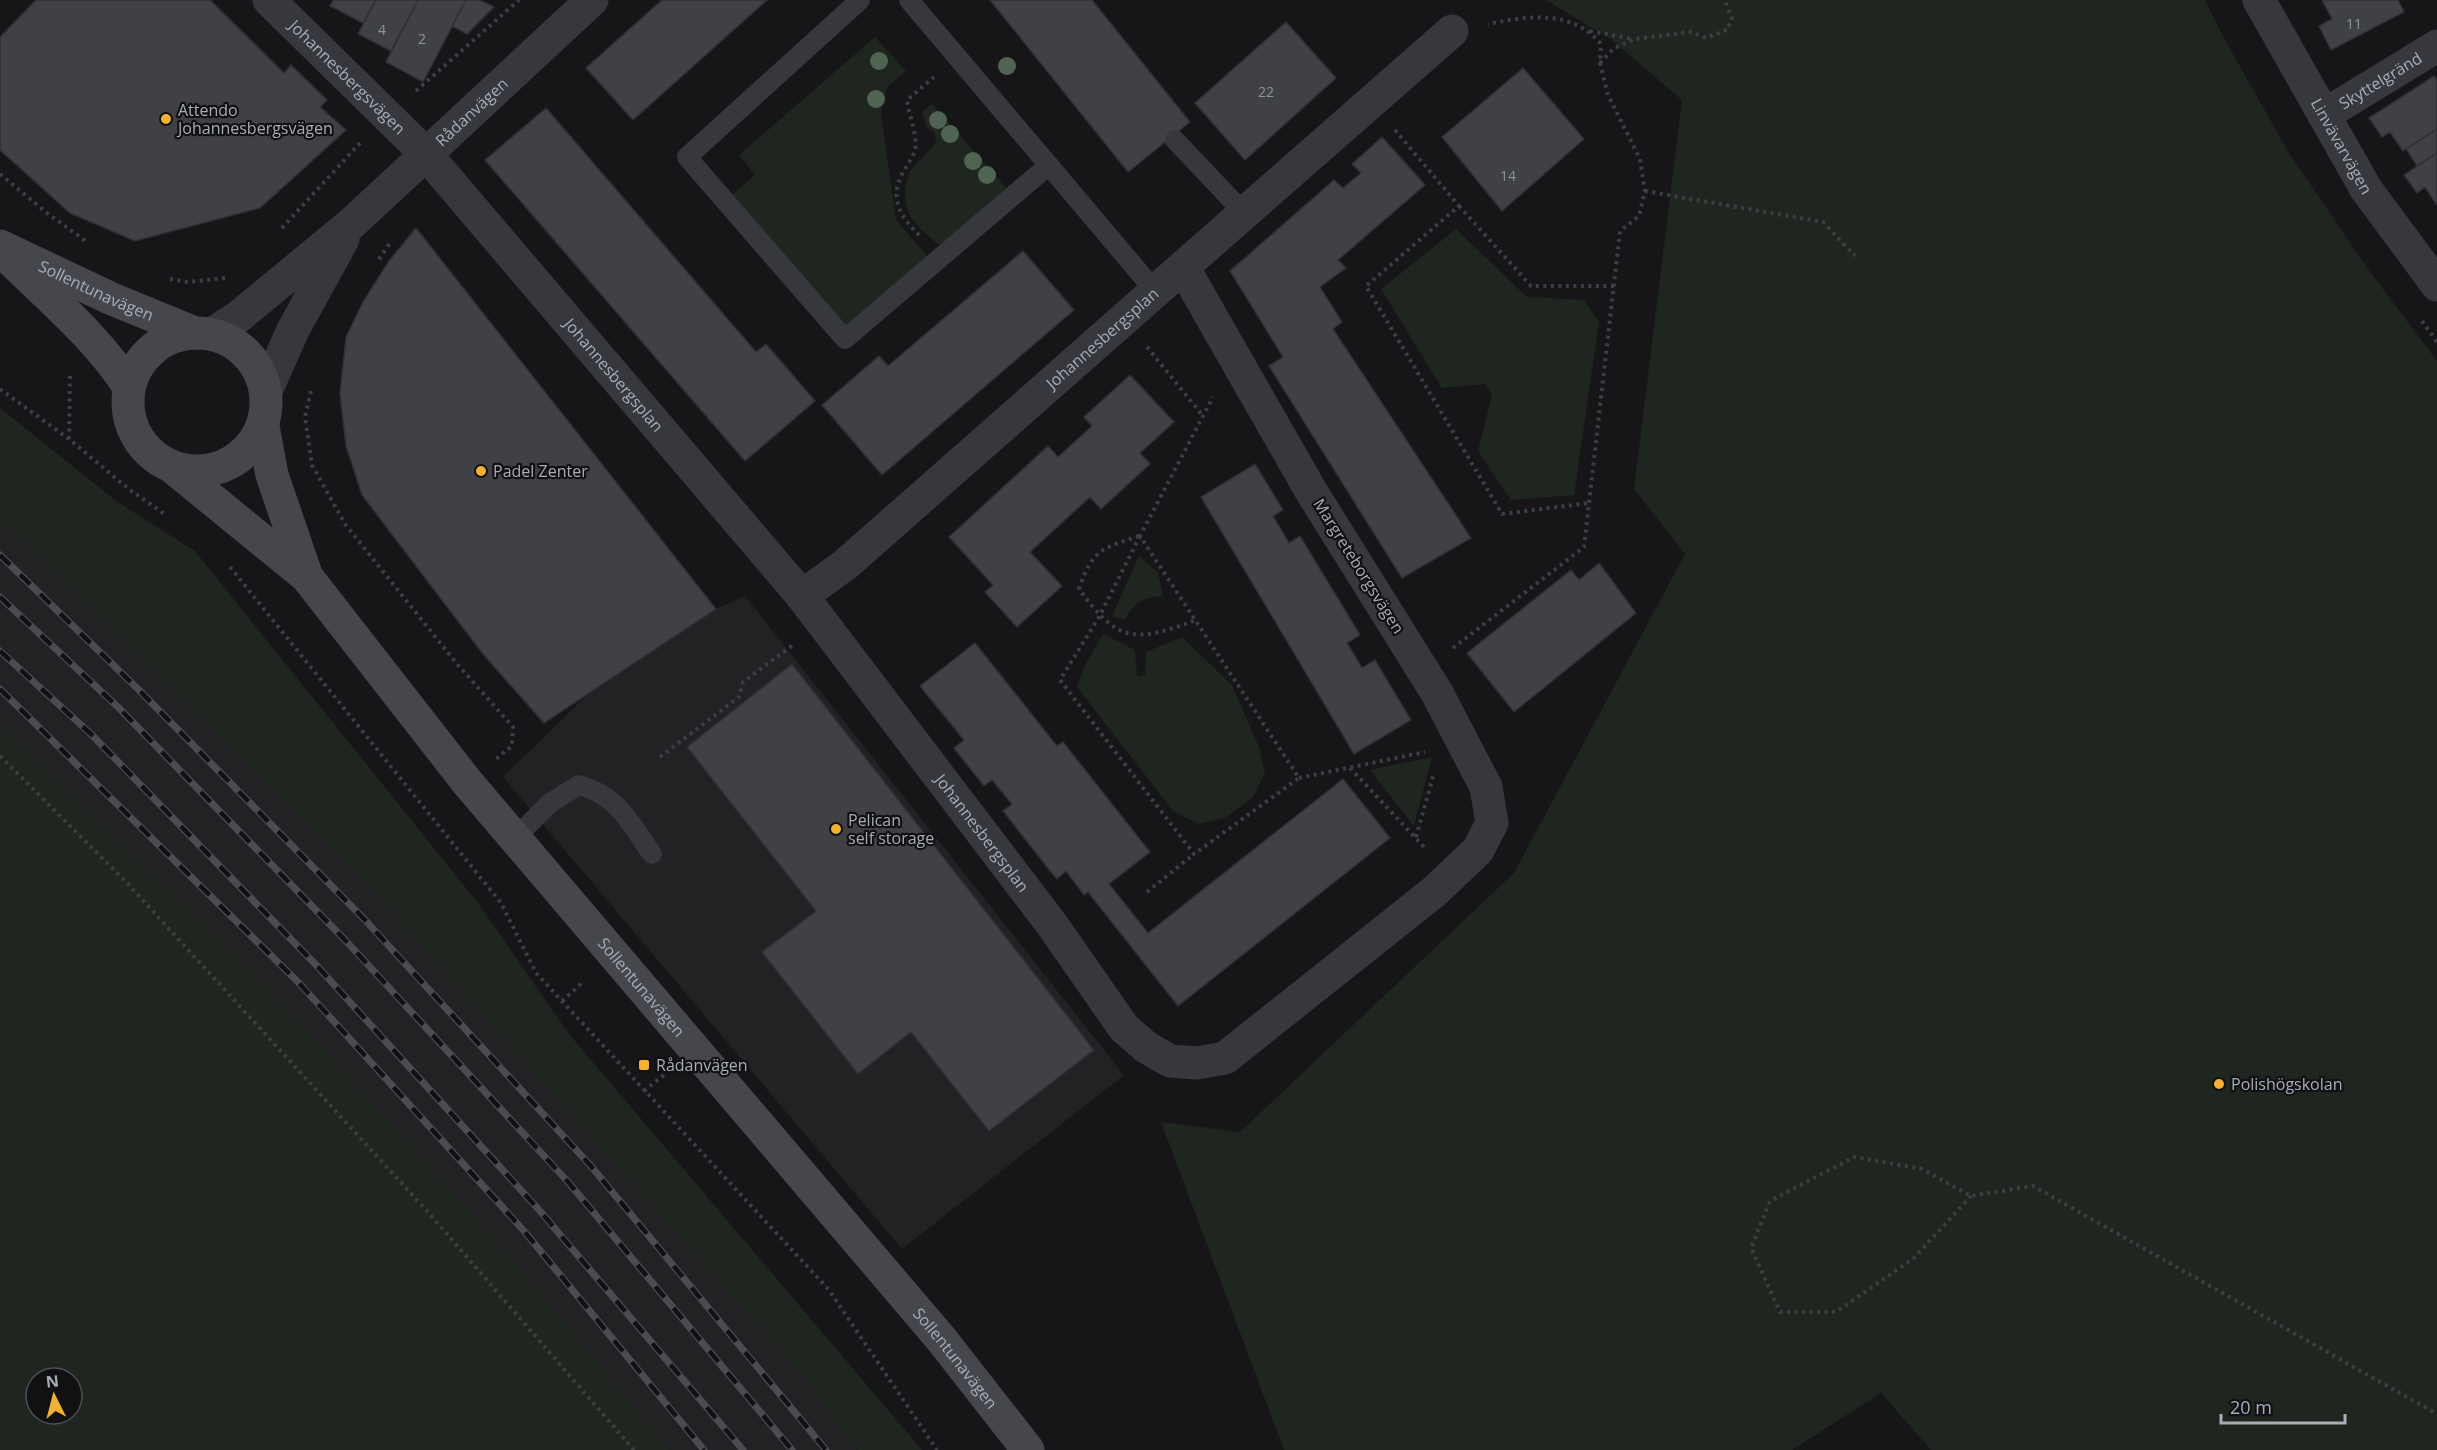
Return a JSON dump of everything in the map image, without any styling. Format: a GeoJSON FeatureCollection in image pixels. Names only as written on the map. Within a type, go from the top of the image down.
{"type":"FeatureCollection","features":[{"type":"Feature","properties":{"kind":"street","name":"Johannesbergsvägen"},"geometry":{"type":"LineString","coordinates":[[269,0],[425,153]]}},
{"type":"Feature","properties":{"kind":"street","name":"Rådanvägen"},"geometry":{"type":"LineString","coordinates":[[203,333],[237,318],[351,224],[592,0]]}},
{"type":"Feature","properties":{"kind":"street","name":"Linvävarvägen"},"geometry":{"type":"LineString","coordinates":[[2259,0],[2366,189],[2437,285]]}},
{"type":"Feature","properties":{"kind":"street"},"geometry":{"type":"LineString","coordinates":[[1183,267],[1452,31]]}},
{"type":"Feature","properties":{"kind":"street","name":"Skyttelgränd"},"geometry":{"type":"LineString","coordinates":[[2324,115],[2437,46]]}},
{"type":"Feature","properties":{"kind":"street","name":"Johannesbergsplan"},"geometry":{"type":"LineString","coordinates":[[425,153],[802,596],[1053,926],[1124,1028],[1146,1047],[1170,1061]]}},
{"type":"Feature","properties":{"kind":"street","name":"Rådanvägen"},"geometry":{"type":"LineString","coordinates":[[266,391],[293,330],[351,224]]}},
{"type":"Feature","properties":{"kind":"street","name":"Sollentunavägen"},"geometry":{"type":"LineString","coordinates":[[0,248],[112,299],[203,333]]}},
{"type":"Feature","properties":{"kind":"street","name":"Sollentunavägen"},"geometry":{"type":"LineString","coordinates":[[0,248],[88,334],[112,360],[129,387]]}},
{"type":"Feature","properties":{"kind":"street","name":"Johannesbergsplan"},"geometry":{"type":"LineString","coordinates":[[802,596],[846,564],[1183,267]]}},
{"type":"Feature","properties":{"kind":"street","name":"Margreteborgsvägen"},"geometry":{"type":"LineString","coordinates":[[1170,1061],[1197,1063],[1225,1058],[1450,877],[1478,850],[1492,823],[1486,787],[1453,747],[1424,671],[1311,491],[1183,267]]}},
{"type":"Feature","properties":{"kind":"street"},"geometry":{"type":"LineString","coordinates":[[203,333],[240,347],[258,369],[266,391],[263,426],[251,447],[230,464],[207,471],[171,466],[151,454],[132,426],[128,402],[129,387],[138,365],[155,348],[171,338],[203,333]]}},
{"type":"Feature","properties":{"kind":"street","name":"Sollentunavägen"},"geometry":{"type":"LineString","coordinates":[[263,426],[272,475],[307,577]]}},
{"type":"Feature","properties":{"kind":"street","name":"Sollentunavägen"},"geometry":{"type":"LineString","coordinates":[[171,466],[307,577],[467,782],[942,1340],[1028,1450]]}},
{"type":"Feature","properties":{"kind":"lane"},"geometry":{"type":"LineString","coordinates":[[860,0],[687,157],[845,339],[1049,165]]}},
{"type":"Feature","properties":{"kind":"lane"},"geometry":{"type":"LineString","coordinates":[[909,0],[1155,291]]}},
{"type":"Feature","properties":{"kind":"lane"},"geometry":{"type":"LineString","coordinates":[[1175,140],[1244,213]]}},
{"type":"Feature","properties":{"kind":"lane"},"geometry":{"type":"LineString","coordinates":[[515,838],[550,803],[579,785],[598,790],[624,812],[652,854]]}},
{"type":"Feature","properties":{"kind":"path"},"geometry":{"type":"LineString","coordinates":[[281,229],[387,115],[519,0]]}},
{"type":"Feature","properties":{"kind":"path"},"geometry":{"type":"LineString","coordinates":[[1452,31],[1527,16],[1555,18],[1590,31],[1634,39],[1691,32],[1706,38],[1727,30],[1732,19],[1725,0]]}},
{"type":"Feature","properties":{"kind":"path"},"geometry":{"type":"LineString","coordinates":[[1424,671],[1584,547],[1620,231],[1639,216],[1645,191],[1640,159],[1608,95],[1600,63],[1601,44],[1590,31]]}},
{"type":"Feature","properties":{"kind":"path"},"geometry":{"type":"LineString","coordinates":[[1600,63],[1613,50],[1634,39]]}},
{"type":"Feature","properties":{"kind":"path"},"geometry":{"type":"LineString","coordinates":[[941,257],[903,219],[895,195],[900,177],[914,152],[916,137],[909,121],[907,100],[958,57]]}},
{"type":"Feature","properties":{"kind":"path"},"geometry":{"type":"LineString","coordinates":[[1371,101],[1459,206],[1531,286],[1614,286]]}},
{"type":"Feature","properties":{"kind":"path"},"geometry":{"type":"LineString","coordinates":[[0,174],[47,213],[93,246]]}},
{"type":"Feature","properties":{"kind":"path"},"geometry":{"type":"LineString","coordinates":[[1645,191],[1823,222],[1855,256]]}},
{"type":"Feature","properties":{"kind":"path"},"geometry":{"type":"LineString","coordinates":[[1459,206],[1366,286],[1502,514],[1589,503]]}},
{"type":"Feature","properties":{"kind":"path"},"geometry":{"type":"LineString","coordinates":[[373,266],[393,240]]}},
{"type":"Feature","properties":{"kind":"path"},"geometry":{"type":"LineString","coordinates":[[167,278],[188,282],[225,278],[234,272]]}},
{"type":"Feature","properties":{"kind":"path"},"geometry":{"type":"LineString","coordinates":[[1125,318],[1203,416]]}},
{"type":"Feature","properties":{"kind":"path"},"geometry":{"type":"LineString","coordinates":[[69,439],[69,375],[78,349],[88,334]]}},
{"type":"Feature","properties":{"kind":"path"},"geometry":{"type":"LineString","coordinates":[[1194,854],[1060,680],[1100,617],[1140,536],[1235,357]]}},
{"type":"Feature","properties":{"kind":"path"},"geometry":{"type":"LineString","coordinates":[[0,389],[69,439],[130,490],[174,521]]}},
{"type":"Feature","properties":{"kind":"path"},"geometry":{"type":"LineString","coordinates":[[1140,536],[1108,546],[1087,565],[1079,589],[1100,617],[1130,636],[1162,633],[1196,620]]}},
{"type":"Feature","properties":{"kind":"path"},"geometry":{"type":"LineString","coordinates":[[1140,536],[1299,778]]}},
{"type":"Feature","properties":{"kind":"path"},"geometry":{"type":"LineString","coordinates":[[362,547],[457,664],[513,727],[512,746]]}},
{"type":"Feature","properties":{"kind":"path"},"geometry":{"type":"LineString","coordinates":[[227,562],[501,903],[536,973],[829,1290],[937,1450]]}},
{"type":"Feature","properties":{"kind":"path"},"geometry":{"type":"LineString","coordinates":[[660,757],[740,697],[743,682],[823,623]]}},
{"type":"Feature","properties":{"kind":"path"},"geometry":{"type":"LineString","coordinates":[[1147,892],[1194,854],[1299,778],[1453,747]]}},
{"type":"Feature","properties":{"kind":"path"},"geometry":{"type":"LineString","coordinates":[[1416,837],[1453,747]]}},
{"type":"Feature","properties":{"kind":"path"},"geometry":{"type":"LineString","coordinates":[[0,756],[127,883],[372,1151],[634,1450]]}},
{"type":"Feature","properties":{"kind":"path"},"geometry":{"type":"LineString","coordinates":[[1349,767],[1416,837],[1450,877]]}},
{"type":"Feature","properties":{"kind":"path"},"geometry":{"type":"LineString","coordinates":[[562,1001],[585,981]]}},
{"type":"Feature","properties":{"kind":"path"},"geometry":{"type":"LineString","coordinates":[[645,1091],[665,1074]]}},
{"type":"Feature","properties":{"kind":"path"},"geometry":{"type":"LineString","coordinates":[[1971,1196],[1923,1169],[1854,1157],[1770,1200],[1750,1248],[1780,1312],[1836,1312],[1914,1258],[1971,1196],[2033,1186],[2437,1414]]}},
{"type":"Feature","properties":{"kind":"shaded area"},"geometry":{"type":"Polygon","coordinates":[[[1546,0],[2205,0],[2289,153],[2368,269],[2437,361],[2437,1450],[1931,1450],[1881,1393],[1792,1450],[1284,1450],[1161,1122],[1240,1132],[1514,873],[1685,554],[1634,489],[1682,100],[1612,40],[1546,0]]]}},
{"type":"Feature","properties":{"kind":"shaded area"},"geometry":{"type":"Polygon","coordinates":[[[875,37],[906,71],[887,87],[881,114],[896,220],[927,256],[845,327],[731,196],[755,175],[739,155],[875,37]]]}},
{"type":"Feature","properties":{"kind":"shaded area"},"geometry":{"type":"Polygon","coordinates":[[[932,104],[1006,188],[940,246],[915,223],[905,202],[905,187],[910,172],[936,142],[935,133],[926,127],[922,112],[932,104]]]}},
{"type":"Feature","properties":{"kind":"shaded area"},"geometry":{"type":"Polygon","coordinates":[[[1456,229],[1527,297],[1584,300],[1599,322],[1574,495],[1511,500],[1478,451],[1492,395],[1486,384],[1442,388],[1381,289],[1456,229]]]}},
{"type":"Feature","properties":{"kind":"shaded area"},"geometry":{"type":"Polygon","coordinates":[[[0,408],[116,501],[195,551],[478,903],[569,1034],[922,1450],[857,1450],[806,1380],[359,875],[0,520],[0,408]]]}},
{"type":"Feature","properties":{"kind":"shaded area"},"geometry":{"type":"Polygon","coordinates":[[[0,520],[359,875],[806,1380],[857,1450],[670,1450],[501,1246],[271,991],[0,723],[0,520]]]}},
{"type":"Feature","properties":{"kind":"shaded area"},"geometry":{"type":"Polygon","coordinates":[[[1139,556],[1158,573],[1163,596],[1139,602],[1124,620],[1112,616],[1139,556]]]}},
{"type":"Feature","properties":{"kind":"shaded area"},"geometry":{"type":"Polygon","coordinates":[[[745,596],[1124,1075],[902,1249],[503,777],[589,693],[716,609],[745,596]]]}},
{"type":"Feature","properties":{"kind":"shaded area"},"geometry":{"type":"Polygon","coordinates":[[[1103,634],[1135,650],[1137,676],[1145,675],[1146,652],[1182,637],[1232,685],[1259,747],[1265,773],[1254,796],[1225,818],[1198,824],[1173,811],[1077,687],[1084,667],[1103,634]]]}},
{"type":"Feature","properties":{"kind":"shaded area"},"geometry":{"type":"Polygon","coordinates":[[[0,723],[271,991],[501,1246],[670,1450],[0,1450],[0,723]]]}},
{"type":"Feature","properties":{"kind":"shaded area"},"geometry":{"type":"Polygon","coordinates":[[[1432,757],[1414,826],[1370,770],[1432,757]]]}},
{"type":"Feature","properties":{"kind":"building","name":"Attendo Johannesbergsvägen"},"geometry":{"type":"Polygon","coordinates":[[[36,0],[210,0],[284,73],[291,65],[327,100],[320,107],[346,130],[260,208],[135,241],[70,213],[0,150],[0,37],[36,0]]]}},
{"type":"Feature","properties":{"kind":"building"},"geometry":{"type":"Polygon","coordinates":[[[333,0],[376,0],[363,23],[330,6],[333,0]]]}},
{"type":"Feature","properties":{"kind":"building"},"geometry":{"type":"Polygon","coordinates":[[[376,0],[418,0],[391,51],[358,34],[376,0]]]}},
{"type":"Feature","properties":{"kind":"building"},"geometry":{"type":"Polygon","coordinates":[[[418,0],[466,0],[423,82],[386,62],[418,0]]]}},
{"type":"Feature","properties":{"kind":"building"},"geometry":{"type":"Polygon","coordinates":[[[466,0],[480,0],[494,7],[467,34],[452,26],[466,0]]]}},
{"type":"Feature","properties":{"kind":"building"},"geometry":{"type":"Polygon","coordinates":[[[662,0],[767,0],[633,120],[586,68],[662,0]]]}},
{"type":"Feature","properties":{"kind":"building"},"geometry":{"type":"Polygon","coordinates":[[[990,0],[1092,0],[1190,122],[1128,172],[990,0]]]}},
{"type":"Feature","properties":{"kind":"building"},"geometry":{"type":"Polygon","coordinates":[[[2322,0],[2398,0],[2404,12],[2331,50],[2319,26],[2332,19],[2322,0]]]}},
{"type":"Feature","properties":{"kind":"building"},"geometry":{"type":"Polygon","coordinates":[[[1286,22],[1336,78],[1245,160],[1195,103],[1286,22]]]}},
{"type":"Feature","properties":{"kind":"building"},"geometry":{"type":"Polygon","coordinates":[[[1523,68],[1584,139],[1502,211],[1442,137],[1523,68]]]}},
{"type":"Feature","properties":{"kind":"building"},"geometry":{"type":"Polygon","coordinates":[[[2434,76],[2437,80],[2437,129],[2403,151],[2390,132],[2382,137],[2369,118],[2434,76]]]}},
{"type":"Feature","properties":{"kind":"building"},"geometry":{"type":"Polygon","coordinates":[[[546,108],[756,352],[766,344],[815,401],[745,461],[485,160],[546,108]]]}},
{"type":"Feature","properties":{"kind":"building"},"geometry":{"type":"Polygon","coordinates":[[[2437,129],[2437,153],[2417,166],[2406,149],[2437,129]]]}},
{"type":"Feature","properties":{"kind":"building"},"geometry":{"type":"Polygon","coordinates":[[[1382,137],[1425,185],[1338,260],[1346,268],[1320,287],[1342,322],[1333,329],[1471,538],[1402,578],[1269,366],[1283,357],[1230,271],[1334,180],[1343,188],[1361,173],[1352,164],[1382,137]]]}},
{"type":"Feature","properties":{"kind":"building"},"geometry":{"type":"Polygon","coordinates":[[[2437,153],[2436,204],[2425,187],[2417,193],[2404,175],[2437,153]]]}},
{"type":"Feature","properties":{"kind":"building","name":"Padel Zenter"},"geometry":{"type":"Polygon","coordinates":[[[416,228],[716,609],[544,723],[483,654],[362,495],[346,446],[340,394],[346,337],[363,302],[389,261],[416,228]]]}},
{"type":"Feature","properties":{"kind":"building"},"geometry":{"type":"Polygon","coordinates":[[[1023,251],[1074,310],[882,475],[822,405],[879,356],[888,366],[1023,251]]]}},
{"type":"Feature","properties":{"kind":"building"},"geometry":{"type":"Polygon","coordinates":[[[1130,375],[1174,422],[1140,453],[1150,464],[1101,509],[1090,497],[1030,552],[1062,586],[1017,627],[985,592],[993,585],[949,537],[1048,446],[1058,457],[1092,426],[1084,417],[1130,375]]]}},
{"type":"Feature","properties":{"kind":"building"},"geometry":{"type":"Polygon","coordinates":[[[1255,464],[1283,510],[1273,516],[1289,543],[1300,536],[1360,635],[1347,643],[1362,668],[1375,660],[1411,720],[1354,754],[1201,497],[1255,464]]]}},
{"type":"Feature","properties":{"kind":"building"},"geometry":{"type":"Polygon","coordinates":[[[1599,563],[1636,613],[1514,712],[1467,653],[1571,570],[1579,580],[1599,563]]]}},
{"type":"Feature","properties":{"kind":"building"},"geometry":{"type":"Polygon","coordinates":[[[975,643],[1057,746],[1063,742],[1150,852],[1109,884],[1148,933],[1343,779],[1390,838],[1178,1006],[1088,892],[1084,895],[1066,871],[1057,879],[1003,811],[1012,804],[992,780],[984,786],[954,748],[964,740],[920,686],[975,643]]]}},
{"type":"Feature","properties":{"kind":"building","name":"Pelican self storage"},"geometry":{"type":"Polygon","coordinates":[[[792,664],[1094,1050],[989,1131],[911,1032],[858,1074],[762,952],[816,911],[687,747],[792,664]]]}},
{"type":"Feature","properties":{"kind":"railway"},"geometry":{"type":"LineString","coordinates":[[0,555],[137,688],[365,920],[590,1165],[826,1450]]}},
{"type":"Feature","properties":{"kind":"railway"},"geometry":{"type":"LineString","coordinates":[[0,597],[119,708],[346,941],[569,1183],[792,1450]]}},
{"type":"Feature","properties":{"kind":"railway"},"geometry":{"type":"LineString","coordinates":[[0,651],[91,734],[318,967],[540,1211],[743,1450]]}},
{"type":"Feature","properties":{"kind":"railway"},"geometry":{"type":"LineString","coordinates":[[0,689],[299,983],[524,1231],[704,1450]]}},
{"type":"Feature","properties":{"kind":"place","name":"Attendo Johannesbergsvägen"},"geometry":{"type":"Point","coordinates":[166,119]}},
{"type":"Feature","properties":{"kind":"place","name":"Padel Zenter"},"geometry":{"type":"Point","coordinates":[481,471]}},
{"type":"Feature","properties":{"kind":"place","name":"Pelican self storage"},"geometry":{"type":"Point","coordinates":[836,829]}},
{"type":"Feature","properties":{"kind":"place","name":"Rådanvägen"},"geometry":{"type":"Point","coordinates":[644,1065]}},
{"type":"Feature","properties":{"kind":"place","name":"Polishögskolan"},"geometry":{"type":"Point","coordinates":[2219,1084]}}]}
